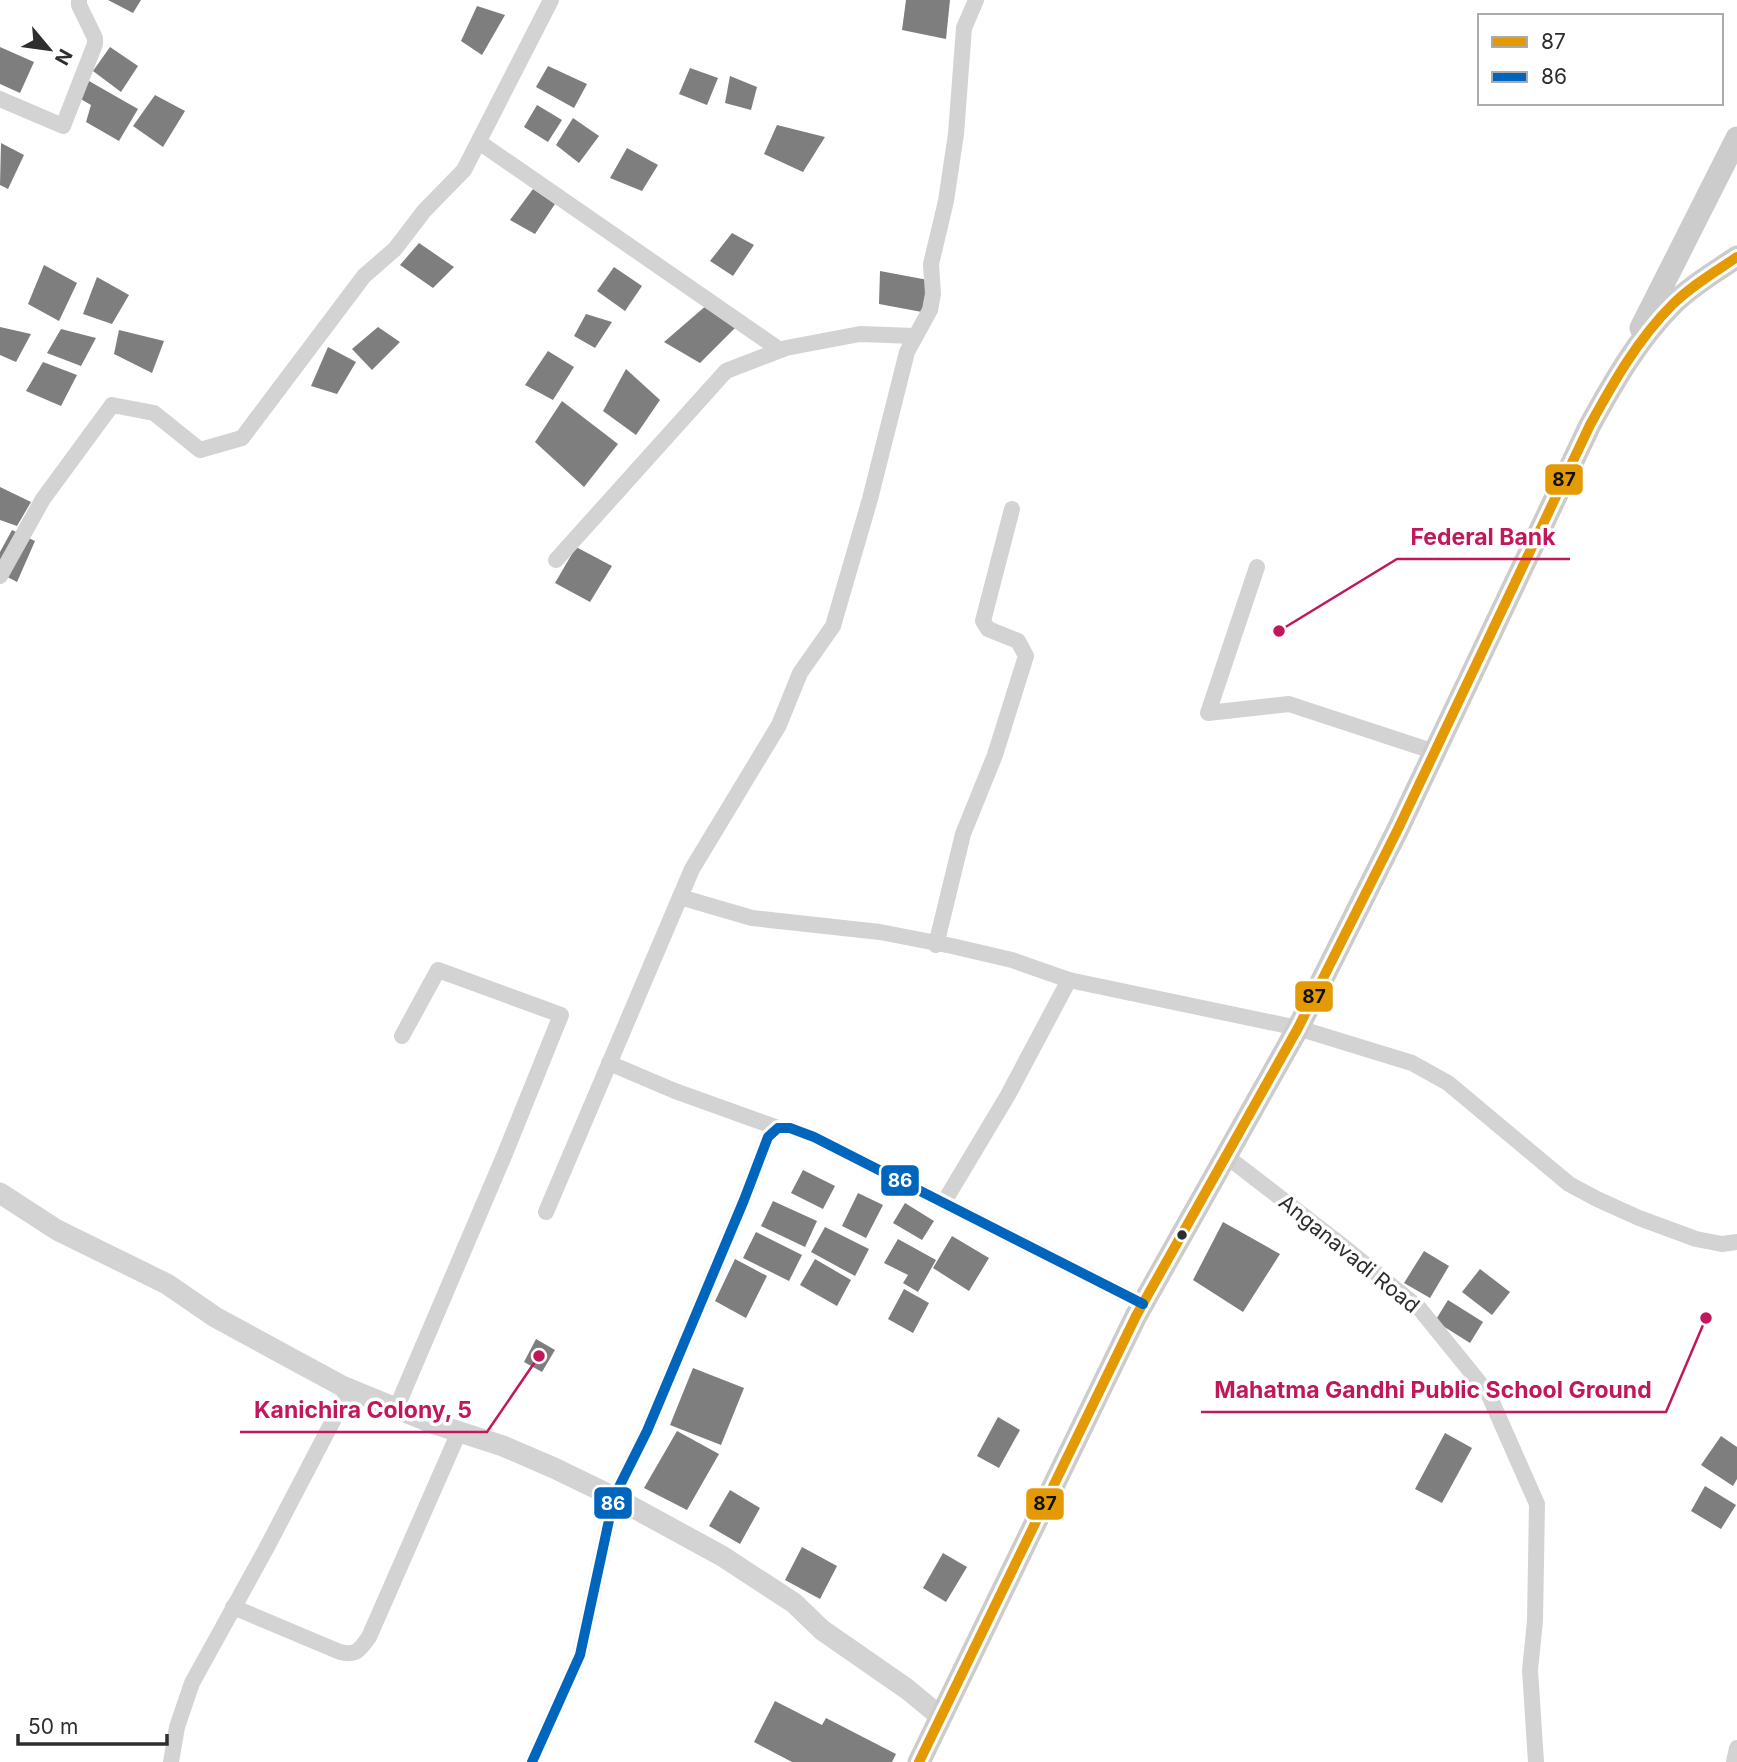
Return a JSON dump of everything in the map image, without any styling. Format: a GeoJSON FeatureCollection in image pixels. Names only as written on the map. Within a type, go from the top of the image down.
{"type":"FeatureCollection","features":[{"type":"Feature","properties":{"kind":"main road"},"geometry":{"type":"LineString","coordinates":[[919,1762],[1143,1304],[1298,1028],[1435,752],[1590,425],[1737,138]]}},
{"type":"Feature","properties":{"kind":"main road"},"geometry":{"type":"LineString","coordinates":[[1616,378],[1672,305],[1705,278],[1737,257]]}},
{"type":"Feature","properties":{"kind":"street"},"geometry":{"type":"LineString","coordinates":[[0,99],[63,126],[95,44],[79,0]]}},
{"type":"Feature","properties":{"kind":"street"},"geometry":{"type":"LineString","coordinates":[[0,576],[43,499],[112,405],[154,413],[201,450],[242,438],[364,276],[395,249],[424,211],[464,170],[551,0]]}},
{"type":"Feature","properties":{"kind":"street"},"geometry":{"type":"LineString","coordinates":[[546,1212],[692,869],[779,725],[800,673],[833,626],[870,499],[907,352],[930,310],[933,294],[931,264],[946,201],[956,134],[964,28],[976,0]]}},
{"type":"Feature","properties":{"kind":"street"},"geometry":{"type":"LineString","coordinates":[[479,142],[780,350]]}},
{"type":"Feature","properties":{"kind":"street"},"geometry":{"type":"LineString","coordinates":[[556,560],[726,371],[780,350],[860,334],[914,336]]}},
{"type":"Feature","properties":{"kind":"street"},"geometry":{"type":"LineString","coordinates":[[936,945],[962,834],[995,755],[1026,656],[1018,641],[988,629],[983,621],[1012,509]]}},
{"type":"Feature","properties":{"kind":"street"},"geometry":{"type":"LineString","coordinates":[[1257,567],[1208,713],[1289,704],[1435,752]]}},
{"type":"Feature","properties":{"kind":"street"},"geometry":{"type":"LineString","coordinates":[[680,897],[752,918],[880,932],[1012,960],[1069,980],[1298,1028],[1387,1054],[1430,1072],[1502,1127],[1569,1184],[1639,1218],[1696,1239],[1722,1244],[1737,1242]]}},
{"type":"Feature","properties":{"kind":"street"},"geometry":{"type":"LineString","coordinates":[[396,1409],[561,1015],[438,970],[402,1036]]}},
{"type":"Feature","properties":{"kind":"street"},"geometry":{"type":"LineString","coordinates":[[944,1202],[1008,1095],[1069,980]]}},
{"type":"Feature","properties":{"kind":"street"},"geometry":{"type":"LineString","coordinates":[[609,1063],[675,1091],[778,1128],[790,1128],[814,1136],[1143,1304]]}},
{"type":"Feature","properties":{"kind":"street"},"geometry":{"type":"LineString","coordinates":[[532,1762],[580,1655],[614,1497],[647,1431],[768,1137],[778,1128]]}},
{"type":"Feature","properties":{"kind":"street","name":"Anganavadi Road"},"geometry":{"type":"LineString","coordinates":[[1226,1156],[1419,1308],[1488,1393],[1537,1504],[1535,1621],[1530,1670],[1536,1762]]}},
{"type":"Feature","properties":{"kind":"street"},"geometry":{"type":"LineString","coordinates":[[0,1193],[57,1230],[167,1284],[236,1329],[349,1390],[503,1446],[614,1497],[722,1556],[794,1603],[822,1629],[942,1717]]}},
{"type":"Feature","properties":{"kind":"street"},"geometry":{"type":"LineString","coordinates":[[171,1762],[177,1727],[192,1683],[349,1390]]}},
{"type":"Feature","properties":{"kind":"street"},"geometry":{"type":"LineString","coordinates":[[233,1607],[340,1652],[351,1655],[359,1652],[369,1637],[459,1432]]}},
{"type":"Feature","properties":{"kind":"street"},"geometry":{"type":"LineString","coordinates":[[1734,1762],[1737,1748]]}},
{"type":"Feature","properties":{"kind":"building"},"geometry":{"type":"Polygon","coordinates":[[[108,0],[141,0],[133,13],[108,0]]]}},
{"type":"Feature","properties":{"kind":"building"},"geometry":{"type":"Polygon","coordinates":[[[906,0],[950,0],[946,39],[902,30],[906,0]]]}},
{"type":"Feature","properties":{"kind":"building"},"geometry":{"type":"Polygon","coordinates":[[[477,6],[505,15],[482,55],[461,41],[477,6]]]}},
{"type":"Feature","properties":{"kind":"building"},"geometry":{"type":"Polygon","coordinates":[[[0,47],[34,62],[20,93],[0,84],[0,47]]]}},
{"type":"Feature","properties":{"kind":"building"},"geometry":{"type":"Polygon","coordinates":[[[110,47],[138,66],[121,92],[93,71],[110,47]]]}},
{"type":"Feature","properties":{"kind":"building"},"geometry":{"type":"Polygon","coordinates":[[[548,66],[587,84],[574,108],[536,87],[548,66]]]}},
{"type":"Feature","properties":{"kind":"building"},"geometry":{"type":"Polygon","coordinates":[[[690,68],[718,78],[707,105],[679,94],[690,68]]]}},
{"type":"Feature","properties":{"kind":"building"},"geometry":{"type":"Polygon","coordinates":[[[730,76],[757,87],[751,110],[725,103],[730,76]]]}},
{"type":"Feature","properties":{"kind":"building"},"geometry":{"type":"Polygon","coordinates":[[[89,81],[138,109],[119,141],[86,122],[91,105],[79,98],[89,81]]]}},
{"type":"Feature","properties":{"kind":"building"},"geometry":{"type":"Polygon","coordinates":[[[155,95],[185,111],[163,147],[133,126],[155,95]]]}},
{"type":"Feature","properties":{"kind":"building"},"geometry":{"type":"Polygon","coordinates":[[[537,105],[562,120],[548,142],[524,127],[537,105]]]}},
{"type":"Feature","properties":{"kind":"building"},"geometry":{"type":"Polygon","coordinates":[[[573,118],[599,136],[579,163],[556,145],[573,118]]]}},
{"type":"Feature","properties":{"kind":"building"},"geometry":{"type":"Polygon","coordinates":[[[777,125],[825,137],[803,172],[764,154],[777,125]]]}},
{"type":"Feature","properties":{"kind":"building"},"geometry":{"type":"Polygon","coordinates":[[[1,143],[24,155],[8,189],[0,185],[1,143]]]}},
{"type":"Feature","properties":{"kind":"building"},"geometry":{"type":"Polygon","coordinates":[[[627,148],[658,165],[642,191],[610,178],[627,148]]]}},
{"type":"Feature","properties":{"kind":"building"},"geometry":{"type":"Polygon","coordinates":[[[533,189],[555,204],[535,234],[510,220],[533,189]]]}},
{"type":"Feature","properties":{"kind":"building"},"geometry":{"type":"Polygon","coordinates":[[[732,233],[754,245],[733,276],[710,261],[732,233]]]}},
{"type":"Feature","properties":{"kind":"building"},"geometry":{"type":"Polygon","coordinates":[[[419,243],[454,267],[433,288],[400,265],[419,243]]]}},
{"type":"Feature","properties":{"kind":"building"},"geometry":{"type":"Polygon","coordinates":[[[44,265],[77,283],[59,321],[28,304],[44,265]]]}},
{"type":"Feature","properties":{"kind":"building"},"geometry":{"type":"Polygon","coordinates":[[[614,267],[642,286],[625,311],[597,291],[614,267]]]}},
{"type":"Feature","properties":{"kind":"building"},"geometry":{"type":"Polygon","coordinates":[[[880,271],[928,280],[922,312],[879,304],[880,271]]]}},
{"type":"Feature","properties":{"kind":"building"},"geometry":{"type":"Polygon","coordinates":[[[97,277],[129,295],[112,324],[83,314],[97,277]]]}},
{"type":"Feature","properties":{"kind":"building"},"geometry":{"type":"Polygon","coordinates":[[[708,304],[735,328],[700,363],[664,342],[708,304]]]}},
{"type":"Feature","properties":{"kind":"building"},"geometry":{"type":"Polygon","coordinates":[[[586,314],[612,322],[595,348],[574,336],[586,314]]]}},
{"type":"Feature","properties":{"kind":"building"},"geometry":{"type":"Polygon","coordinates":[[[0,327],[31,334],[16,362],[0,355],[0,327]]]}},
{"type":"Feature","properties":{"kind":"building"},"geometry":{"type":"Polygon","coordinates":[[[378,327],[400,342],[372,370],[352,349],[378,327]]]}},
{"type":"Feature","properties":{"kind":"building"},"geometry":{"type":"Polygon","coordinates":[[[61,329],[96,338],[81,366],[47,353],[61,329]]]}},
{"type":"Feature","properties":{"kind":"building"},"geometry":{"type":"Polygon","coordinates":[[[119,330],[164,341],[152,373],[114,354],[119,330]]]}},
{"type":"Feature","properties":{"kind":"building"},"geometry":{"type":"Polygon","coordinates":[[[328,347],[356,362],[337,394],[311,386],[328,347]]]}},
{"type":"Feature","properties":{"kind":"building"},"geometry":{"type":"Polygon","coordinates":[[[548,351],[574,367],[553,400],[525,385],[548,351]]]}},
{"type":"Feature","properties":{"kind":"building"},"geometry":{"type":"Polygon","coordinates":[[[43,362],[77,375],[61,406],[26,391],[43,362]]]}},
{"type":"Feature","properties":{"kind":"building"},"geometry":{"type":"Polygon","coordinates":[[[626,369],[660,400],[636,435],[603,411],[626,369]]]}},
{"type":"Feature","properties":{"kind":"building"},"geometry":{"type":"Polygon","coordinates":[[[562,401],[618,444],[584,487],[535,442],[562,401]]]}},
{"type":"Feature","properties":{"kind":"building"},"geometry":{"type":"Polygon","coordinates":[[[0,487],[31,502],[17,526],[0,520],[0,487]]]}},
{"type":"Feature","properties":{"kind":"building"},"geometry":{"type":"Polygon","coordinates":[[[12,530],[35,541],[17,582],[0,573],[0,552],[12,530]]]}},
{"type":"Feature","properties":{"kind":"building"},"geometry":{"type":"Polygon","coordinates":[[[576,547],[612,566],[590,602],[555,583],[576,547]]]}},
{"type":"Feature","properties":{"kind":"building"},"geometry":{"type":"Polygon","coordinates":[[[803,1170],[835,1186],[823,1209],[791,1193],[803,1170]]]}},
{"type":"Feature","properties":{"kind":"building"},"geometry":{"type":"Polygon","coordinates":[[[858,1193],[883,1205],[866,1238],[842,1226],[858,1193]]]}},
{"type":"Feature","properties":{"kind":"building"},"geometry":{"type":"Polygon","coordinates":[[[773,1201],[817,1221],[805,1247],[761,1226],[773,1201]]]}},
{"type":"Feature","properties":{"kind":"building"},"geometry":{"type":"Polygon","coordinates":[[[905,1203],[934,1221],[922,1240],[893,1223],[905,1203]]]}},
{"type":"Feature","properties":{"kind":"building"},"geometry":{"type":"Polygon","coordinates":[[[1223,1222],[1280,1254],[1243,1312],[1193,1280],[1223,1222]]]}},
{"type":"Feature","properties":{"kind":"building"},"geometry":{"type":"Polygon","coordinates":[[[825,1227],[869,1249],[855,1276],[811,1252],[825,1227]]]}},
{"type":"Feature","properties":{"kind":"building"},"geometry":{"type":"Polygon","coordinates":[[[756,1232],[802,1255],[789,1281],[743,1258],[756,1232]]]}},
{"type":"Feature","properties":{"kind":"building"},"geometry":{"type":"Polygon","coordinates":[[[952,1236],[989,1258],[969,1291],[933,1268],[952,1236]]]}},
{"type":"Feature","properties":{"kind":"building"},"geometry":{"type":"Polygon","coordinates":[[[898,1239],[936,1260],[918,1292],[903,1283],[908,1275],[884,1263],[898,1239]]]}},
{"type":"Feature","properties":{"kind":"building"},"geometry":{"type":"Polygon","coordinates":[[[1424,1251],[1449,1266],[1430,1298],[1404,1283],[1424,1251]]]}},
{"type":"Feature","properties":{"kind":"building"},"geometry":{"type":"Polygon","coordinates":[[[735,1259],[767,1276],[746,1318],[715,1301],[735,1259]]]}},
{"type":"Feature","properties":{"kind":"building"},"geometry":{"type":"Polygon","coordinates":[[[815,1259],[851,1280],[837,1306],[800,1285],[815,1259]]]}},
{"type":"Feature","properties":{"kind":"building"},"geometry":{"type":"Polygon","coordinates":[[[1480,1269],[1510,1292],[1492,1315],[1462,1292],[1480,1269]]]}},
{"type":"Feature","properties":{"kind":"building"},"geometry":{"type":"Polygon","coordinates":[[[904,1289],[929,1303],[913,1333],[888,1319],[904,1289]]]}},
{"type":"Feature","properties":{"kind":"building"},"geometry":{"type":"Polygon","coordinates":[[[1448,1300],[1483,1322],[1470,1343],[1435,1321],[1448,1300]]]}},
{"type":"Feature","properties":{"kind":"building"},"geometry":{"type":"Polygon","coordinates":[[[536,1339],[555,1350],[542,1372],[524,1362],[536,1339]]]}},
{"type":"Feature","properties":{"kind":"building"},"geometry":{"type":"Polygon","coordinates":[[[693,1368],[744,1388],[721,1445],[670,1425],[693,1368]]]}},
{"type":"Feature","properties":{"kind":"building"},"geometry":{"type":"Polygon","coordinates":[[[998,1417],[1020,1430],[999,1468],[977,1456],[998,1417]]]}},
{"type":"Feature","properties":{"kind":"building"},"geometry":{"type":"Polygon","coordinates":[[[677,1431],[719,1454],[687,1510],[644,1488],[677,1431]]]}},
{"type":"Feature","properties":{"kind":"building"},"geometry":{"type":"Polygon","coordinates":[[[1445,1433],[1472,1448],[1442,1503],[1415,1489],[1445,1433]]]}},
{"type":"Feature","properties":{"kind":"building"},"geometry":{"type":"Polygon","coordinates":[[[1721,1436],[1737,1447],[1737,1479],[1733,1486],[1701,1465],[1721,1436]]]}},
{"type":"Feature","properties":{"kind":"building"},"geometry":{"type":"Polygon","coordinates":[[[1705,1486],[1736,1505],[1721,1529],[1691,1511],[1705,1486]]]}},
{"type":"Feature","properties":{"kind":"building"},"geometry":{"type":"Polygon","coordinates":[[[730,1490],[760,1508],[740,1544],[709,1526],[730,1490]]]}},
{"type":"Feature","properties":{"kind":"building"},"geometry":{"type":"Polygon","coordinates":[[[802,1547],[837,1566],[820,1599],[785,1580],[802,1547]]]}},
{"type":"Feature","properties":{"kind":"building"},"geometry":{"type":"Polygon","coordinates":[[[943,1553],[967,1567],[946,1602],[923,1588],[943,1553]]]}},
{"type":"Feature","properties":{"kind":"building"},"geometry":{"type":"Polygon","coordinates":[[[775,1701],[822,1725],[826,1718],[896,1754],[892,1762],[792,1762],[754,1742],[775,1701]]]}},
{"type":"Feature","properties":{"kind":"transit line","name":"87"},"geometry":{"type":"LineString","coordinates":[[919,1762],[1136,1316],[1298,1028],[1398,829],[1590,425],[1627,362],[1660,318],[1703,279],[1737,257]]}},
{"type":"Feature","properties":{"kind":"transit line","name":"86"},"geometry":{"type":"LineString","coordinates":[[532,1762],[580,1655],[614,1497],[647,1431],[768,1137],[778,1128],[790,1128],[814,1137],[1143,1304]]}},
{"type":"Feature","properties":{"kind":"place","name":"Federal Bank"},"geometry":{"type":"Point","coordinates":[1279,631]}},
{"type":"Feature","properties":{"kind":"place","name":"Mahatma Gandhi Public School Ground"},"geometry":{"type":"Point","coordinates":[1706,1318]}},
{"type":"Feature","properties":{"kind":"place","name":"Kanichira Colony, 5"},"geometry":{"type":"Point","coordinates":[539,1356]}}]}
